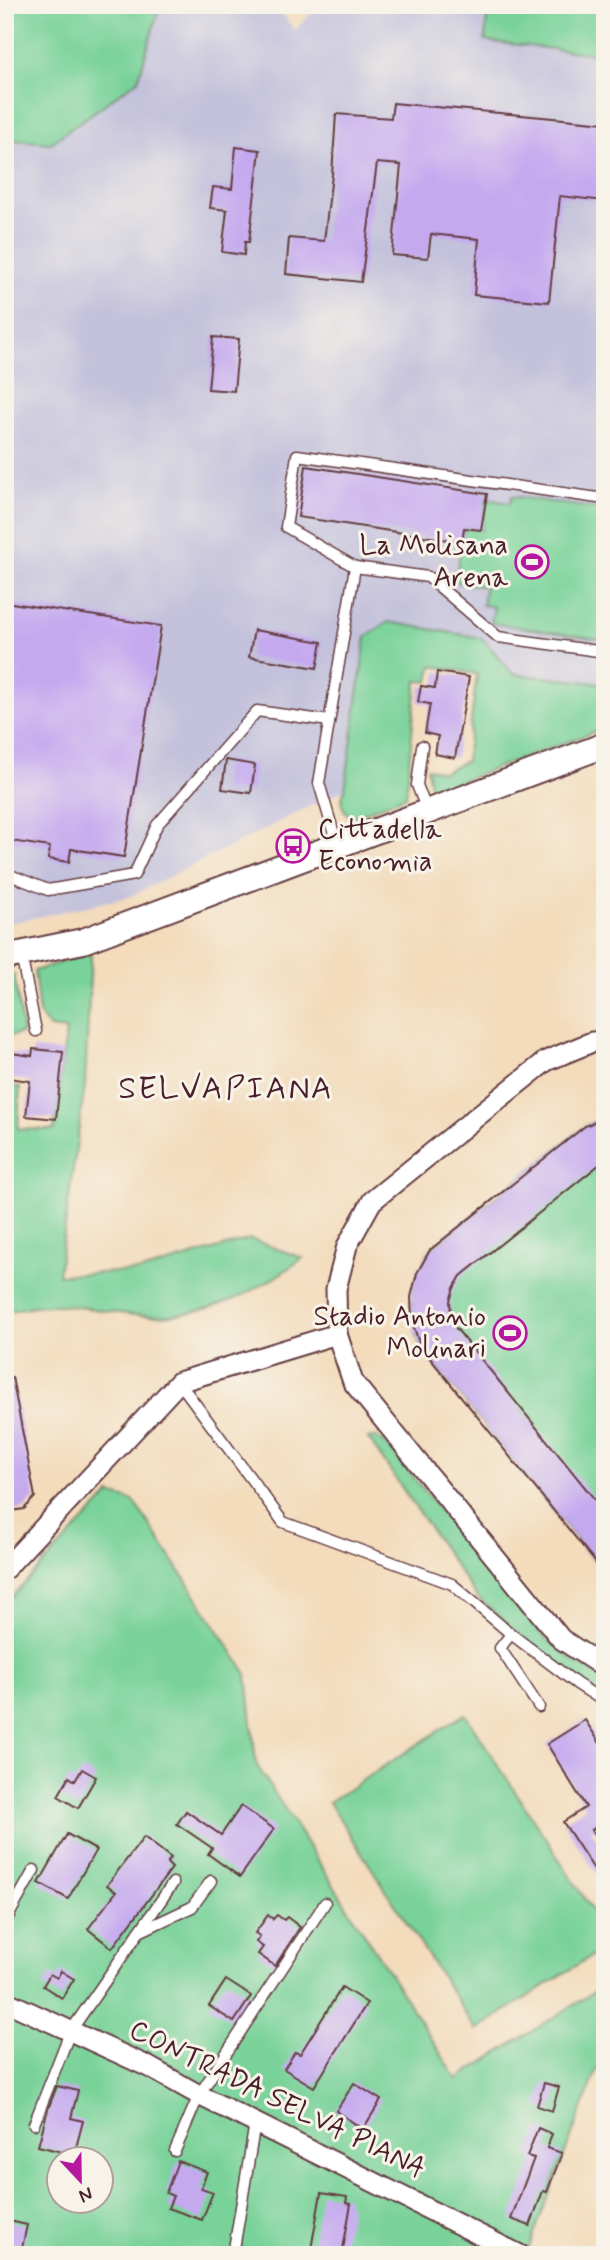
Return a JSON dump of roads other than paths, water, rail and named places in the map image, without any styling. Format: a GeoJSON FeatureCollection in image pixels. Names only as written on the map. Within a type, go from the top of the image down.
{"type":"FeatureCollection","features":[{"type":"Feature","properties":{"kind":"street"},"geometry":{"type":"LineString","coordinates":[[13,955],[83,941],[605,745]]}},
{"type":"Feature","properties":{"kind":"street"},"geometry":{"type":"LineString","coordinates":[[605,1041],[592,1042],[546,1061],[372,1201],[347,1246],[336,1289],[337,1334],[353,1382],[561,1639],[605,1668]]}},
{"type":"Feature","properties":{"kind":"street"},"geometry":{"type":"LineString","coordinates":[[5,1569],[180,1382],[337,1334]]}},
{"type":"Feature","properties":{"kind":"street","name":"CONTRADA SELVA PIANA"},"geometry":{"type":"LineString","coordinates":[[5,2001],[149,2067],[199,2095],[520,2255]]}},
{"type":"Feature","properties":{"kind":"lane"},"geometry":{"type":"LineString","coordinates":[[605,499],[297,454],[286,527],[355,567],[428,577],[498,637],[605,652]]}},
{"type":"Feature","properties":{"kind":"lane"},"geometry":{"type":"LineString","coordinates":[[337,845],[319,783],[355,567]]}},
{"type":"Feature","properties":{"kind":"lane"},"geometry":{"type":"LineString","coordinates":[[5,873],[48,890],[134,875],[157,825],[257,711],[329,721]]}},
{"type":"Feature","properties":{"kind":"lane"},"geometry":{"type":"LineString","coordinates":[[422,746],[417,785],[427,812]]}},
{"type":"Feature","properties":{"kind":"lane"},"geometry":{"type":"LineString","coordinates":[[13,955],[36,1031]]}},
{"type":"Feature","properties":{"kind":"lane"},"geometry":{"type":"LineString","coordinates":[[180,1382],[283,1522],[452,1584],[577,1685],[605,1702]]}},
{"type":"Feature","properties":{"kind":"lane"},"geometry":{"type":"LineString","coordinates":[[511,1634],[500,1648],[539,1707]]}},
{"type":"Feature","properties":{"kind":"lane"},"geometry":{"type":"LineString","coordinates":[[5,1922],[34,1870]]}},
{"type":"Feature","properties":{"kind":"lane"},"geometry":{"type":"LineString","coordinates":[[138,1933],[192,1907],[211,1881]]}},
{"type":"Feature","properties":{"kind":"lane"},"geometry":{"type":"LineString","coordinates":[[34,2124],[70,2032],[173,1883]]}},
{"type":"Feature","properties":{"kind":"lane"},"geometry":{"type":"LineString","coordinates":[[176,2151],[199,2095],[325,1903]]}},
{"type":"Feature","properties":{"kind":"lane"},"geometry":{"type":"LineString","coordinates":[[233,2255],[255,2122]]}},
{"type":"Feature","properties":{"kind":"place","name":"La Molisana Arena"},"geometry":{"type":"Point","coordinates":[532,562]}},
{"type":"Feature","properties":{"kind":"place","name":"Cittadella Economia"},"geometry":{"type":"Point","coordinates":[293,846]}},
{"type":"Feature","properties":{"kind":"place","name":"Stadio Antonio Molinari"},"geometry":{"type":"Point","coordinates":[510,1333]}},
{"type":"Feature","properties":{"kind":"district","name":"SELVAPIANA"},"geometry":{"type":"Point","coordinates":[226,1089]}}]}
